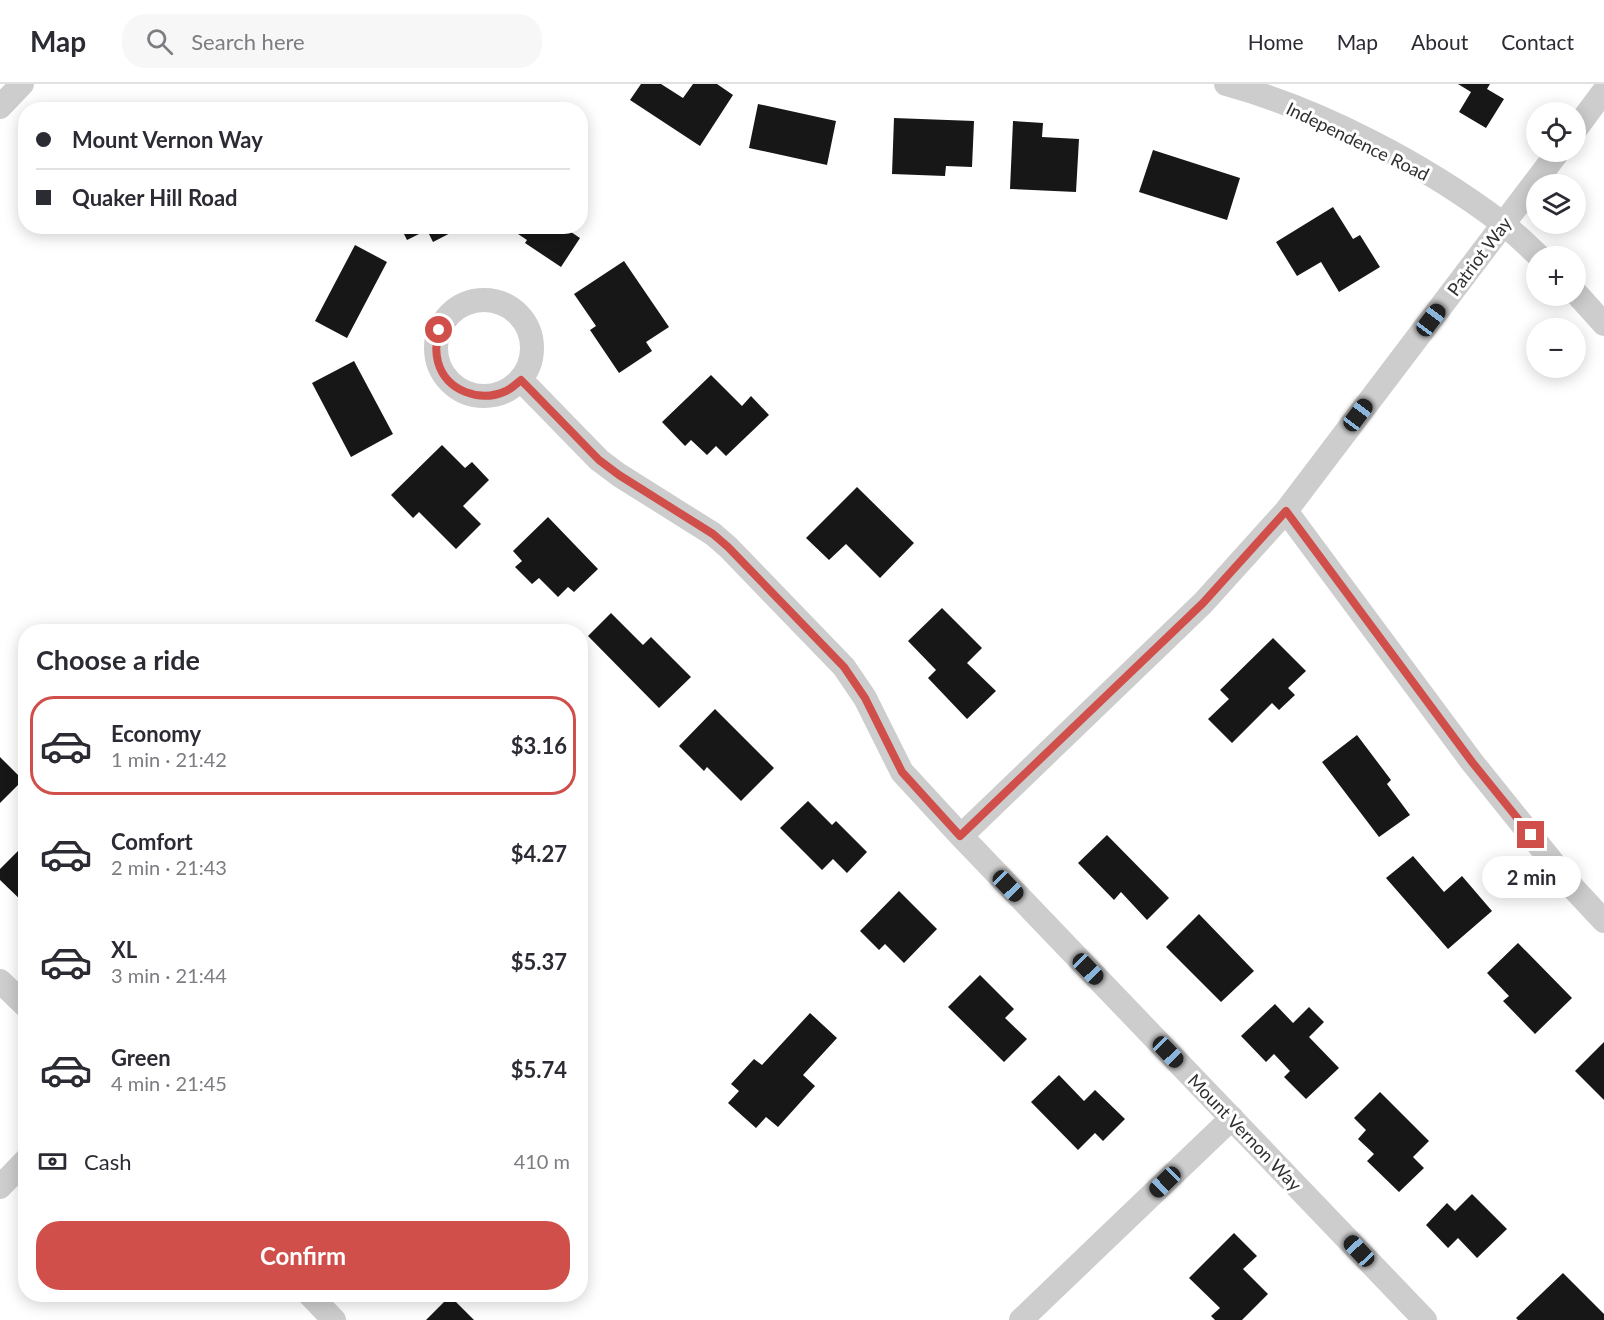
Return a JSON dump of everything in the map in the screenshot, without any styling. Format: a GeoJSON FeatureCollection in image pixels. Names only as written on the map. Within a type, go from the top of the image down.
{"type":"FeatureCollection","features":[{"type":"Feature","properties":{"kind":"street"},"geometry":{"type":"LineString","coordinates":[[0,107],[22,84]]}},
{"type":"Feature","properties":{"kind":"street","name":"Independence Road"},"geometry":{"type":"LineString","coordinates":[[1227,84],[1315,116],[1396,155],[1460,193],[1503,224],[1528,246]]}},
{"type":"Feature","properties":{"kind":"street"},"geometry":{"type":"LineString","coordinates":[[1586,115],[1604,91]]}},
{"type":"Feature","properties":{"kind":"street","name":"Patriot Way"},"geometry":{"type":"LineString","coordinates":[[960,836],[1203,603],[1286,511],[1550,162]]}},
{"type":"Feature","properties":{"kind":"street"},"geometry":{"type":"LineString","coordinates":[[488,300],[503,303],[516,312],[526,323],[531,338],[532,353],[529,368],[521,380],[507,391],[491,396],[475,396],[459,390],[446,379],[438,364],[435,347],[439,330],[447,316],[459,306],[473,301],[488,300]]}},
{"type":"Feature","properties":{"kind":"street"},"geometry":{"type":"LineString","coordinates":[[1586,304],[1604,324]]}},
{"type":"Feature","properties":{"kind":"street","name":"Mount Vernon Way"},"geometry":{"type":"LineString","coordinates":[[521,380],[599,460],[713,534],[728,547],[844,667],[865,698],[902,772],[960,836],[1425,1320]]}},
{"type":"Feature","properties":{"kind":"street"},"geometry":{"type":"LineString","coordinates":[[1286,511],[1472,762],[1575,890],[1604,921]]}},
{"type":"Feature","properties":{"kind":"street"},"geometry":{"type":"LineString","coordinates":[[0,981],[18,998]]}},
{"type":"Feature","properties":{"kind":"street"},"geometry":{"type":"LineString","coordinates":[[1021,1320],[1232,1118]]}},
{"type":"Feature","properties":{"kind":"street"},"geometry":{"type":"LineString","coordinates":[[0,1187],[18,1168]]}},
{"type":"Feature","properties":{"kind":"street"},"geometry":{"type":"LineString","coordinates":[[317,1302],[334,1320]]}},
{"type":"Feature","properties":{"kind":"building"},"geometry":{"type":"Polygon","coordinates":[[[641,84],[661,84],[683,98],[693,84],[717,84],[733,95],[700,146],[630,100],[641,84]]]}},
{"type":"Feature","properties":{"kind":"building"},"geometry":{"type":"Polygon","coordinates":[[[1458,84],[1490,84],[1487,89],[1504,99],[1486,128],[1459,112],[1471,92],[1458,84]]]}},
{"type":"Feature","properties":{"kind":"building"},"geometry":{"type":"Polygon","coordinates":[[[758,104],[836,121],[827,165],[749,148],[758,104]]]}},
{"type":"Feature","properties":{"kind":"building"},"geometry":{"type":"Polygon","coordinates":[[[894,118],[974,121],[972,167],[946,166],[945,176],[892,174],[894,118]]]}},
{"type":"Feature","properties":{"kind":"building"},"geometry":{"type":"Polygon","coordinates":[[[1013,121],[1043,123],[1042,137],[1079,139],[1076,192],[1010,189],[1013,121]]]}},
{"type":"Feature","properties":{"kind":"building"},"geometry":{"type":"Polygon","coordinates":[[[1153,150],[1240,178],[1227,220],[1139,192],[1153,150]]]}},
{"type":"Feature","properties":{"kind":"building"},"geometry":{"type":"Polygon","coordinates":[[[1333,207],[1353,239],[1360,235],[1380,267],[1339,292],[1321,262],[1297,276],[1276,242],[1333,207]]]}},
{"type":"Feature","properties":{"kind":"building"},"geometry":{"type":"Polygon","coordinates":[[[404,234],[419,234],[407,240],[404,234]]]}},
{"type":"Feature","properties":{"kind":"building"},"geometry":{"type":"Polygon","coordinates":[[[429,234],[448,234],[433,242],[429,234]]]}},
{"type":"Feature","properties":{"kind":"building"},"geometry":{"type":"Polygon","coordinates":[[[518,234],[574,234],[580,238],[561,267],[525,243],[527,240],[518,234]]]}},
{"type":"Feature","properties":{"kind":"building"},"geometry":{"type":"Polygon","coordinates":[[[355,245],[387,262],[347,338],[315,321],[355,245]]]}},
{"type":"Feature","properties":{"kind":"building"},"geometry":{"type":"Polygon","coordinates":[[[624,261],[669,327],[646,342],[652,351],[619,373],[590,330],[596,326],[574,294],[624,261]]]}},
{"type":"Feature","properties":{"kind":"building"},"geometry":{"type":"Polygon","coordinates":[[[354,361],[393,434],[351,457],[312,383],[354,361]]]}},
{"type":"Feature","properties":{"kind":"building"},"geometry":{"type":"Polygon","coordinates":[[[711,375],[742,406],[751,396],[769,415],[726,456],[716,446],[707,455],[691,440],[685,446],[662,422],[711,375]]]}},
{"type":"Feature","properties":{"kind":"building"},"geometry":{"type":"Polygon","coordinates":[[[442,445],[465,468],[472,462],[489,480],[463,506],[481,524],[456,549],[419,512],[413,518],[391,495],[442,445]]]}},
{"type":"Feature","properties":{"kind":"building"},"geometry":{"type":"Polygon","coordinates":[[[857,487],[914,543],[880,578],[846,544],[829,560],[806,538],[857,487]]]}},
{"type":"Feature","properties":{"kind":"building"},"geometry":{"type":"Polygon","coordinates":[[[548,517],[598,569],[574,592],[568,587],[558,597],[539,578],[532,584],[515,567],[522,561],[513,551],[548,517]]]}},
{"type":"Feature","properties":{"kind":"building"},"geometry":{"type":"Polygon","coordinates":[[[942,608],[982,648],[967,663],[996,691],[967,719],[928,678],[936,670],[908,641],[942,608]]]}},
{"type":"Feature","properties":{"kind":"building"},"geometry":{"type":"Polygon","coordinates":[[[611,613],[643,645],[651,637],[691,677],[659,708],[588,636],[611,613]]]}},
{"type":"Feature","properties":{"kind":"building"},"geometry":{"type":"Polygon","coordinates":[[[1273,638],[1306,671],[1288,688],[1295,695],[1279,710],[1272,703],[1232,743],[1208,719],[1229,699],[1220,690],[1273,638]]]}},
{"type":"Feature","properties":{"kind":"building"},"geometry":{"type":"Polygon","coordinates":[[[715,709],[774,768],[741,801],[707,767],[704,771],[679,746],[715,709]]]}},
{"type":"Feature","properties":{"kind":"building"},"geometry":{"type":"Polygon","coordinates":[[[1357,735],[1391,780],[1387,784],[1410,815],[1379,837],[1322,762],[1357,735]]]}},
{"type":"Feature","properties":{"kind":"building"},"geometry":{"type":"Polygon","coordinates":[[[0,757],[18,775],[18,785],[0,803],[0,757]]]}},
{"type":"Feature","properties":{"kind":"building"},"geometry":{"type":"Polygon","coordinates":[[[808,801],[832,825],[836,821],[867,852],[847,873],[833,859],[822,870],[780,828],[808,801]]]}},
{"type":"Feature","properties":{"kind":"building"},"geometry":{"type":"Polygon","coordinates":[[[1107,835],[1169,898],[1147,920],[1121,892],[1114,900],[1078,863],[1107,835]]]}},
{"type":"Feature","properties":{"kind":"building"},"geometry":{"type":"Polygon","coordinates":[[[18,851],[18,897],[0,880],[0,869],[18,851]]]}},
{"type":"Feature","properties":{"kind":"building"},"geometry":{"type":"Polygon","coordinates":[[[1413,856],[1444,892],[1462,876],[1492,911],[1448,949],[1386,878],[1413,856]]]}},
{"type":"Feature","properties":{"kind":"building"},"geometry":{"type":"Polygon","coordinates":[[[899,891],[937,929],[904,963],[885,944],[879,950],[860,931],[899,891]]]}},
{"type":"Feature","properties":{"kind":"building"},"geometry":{"type":"Polygon","coordinates":[[[1199,914],[1254,971],[1221,1002],[1166,947],[1199,914]]]}},
{"type":"Feature","properties":{"kind":"building"},"geometry":{"type":"Polygon","coordinates":[[[1518,943],[1572,998],[1535,1034],[1503,1001],[1509,996],[1487,973],[1518,943]]]}},
{"type":"Feature","properties":{"kind":"building"},"geometry":{"type":"Polygon","coordinates":[[[980,975],[1014,1009],[1005,1018],[1027,1039],[1004,1062],[948,1007],[980,975]]]}},
{"type":"Feature","properties":{"kind":"building"},"geometry":{"type":"Polygon","coordinates":[[[1275,1004],[1293,1023],[1309,1007],[1324,1022],[1309,1037],[1339,1068],[1306,1099],[1284,1077],[1290,1071],[1274,1054],[1266,1062],[1241,1036],[1275,1004]]]}},
{"type":"Feature","properties":{"kind":"building"},"geometry":{"type":"Polygon","coordinates":[[[810,1013],[837,1038],[803,1075],[815,1086],[778,1127],[766,1117],[756,1128],[728,1103],[739,1091],[731,1084],[754,1059],[762,1065],[810,1013]]]}},
{"type":"Feature","properties":{"kind":"building"},"geometry":{"type":"Polygon","coordinates":[[[1604,1042],[1604,1100],[1575,1071],[1604,1042]]]}},
{"type":"Feature","properties":{"kind":"building"},"geometry":{"type":"Polygon","coordinates":[[[1059,1075],[1084,1101],[1095,1090],[1125,1119],[1103,1141],[1095,1133],[1078,1150],[1031,1102],[1059,1075]]]}},
{"type":"Feature","properties":{"kind":"building"},"geometry":{"type":"Polygon","coordinates":[[[1380,1092],[1429,1141],[1413,1157],[1424,1168],[1399,1192],[1367,1161],[1374,1154],[1358,1139],[1366,1130],[1354,1118],[1380,1092]]]}},
{"type":"Feature","properties":{"kind":"building"},"geometry":{"type":"Polygon","coordinates":[[[1472,1194],[1507,1229],[1477,1258],[1458,1238],[1448,1248],[1426,1225],[1447,1203],[1455,1211],[1472,1194]]]}},
{"type":"Feature","properties":{"kind":"building"},"geometry":{"type":"Polygon","coordinates":[[[1234,1233],[1257,1256],[1243,1269],[1268,1294],[1242,1320],[1215,1320],[1211,1316],[1220,1308],[1189,1278],[1234,1233]]]}},
{"type":"Feature","properties":{"kind":"building"},"geometry":{"type":"Polygon","coordinates":[[[1563,1273],[1604,1314],[1604,1320],[1518,1320],[1516,1318],[1563,1273]]]}},
{"type":"Feature","properties":{"kind":"building"},"geometry":{"type":"Polygon","coordinates":[[[444,1302],[456,1302],[474,1320],[426,1320],[444,1302]]]}},
{"type":"Feature","properties":{"kind":"route"},"geometry":{"type":"LineString","coordinates":[[439,330],[435,347],[438,364],[446,379],[459,390],[475,396],[491,396],[507,391],[521,380],[599,460],[713,534],[728,547],[844,667],[865,698],[902,772],[960,836],[1203,603],[1286,511],[1472,762],[1531,835]]}}]}
